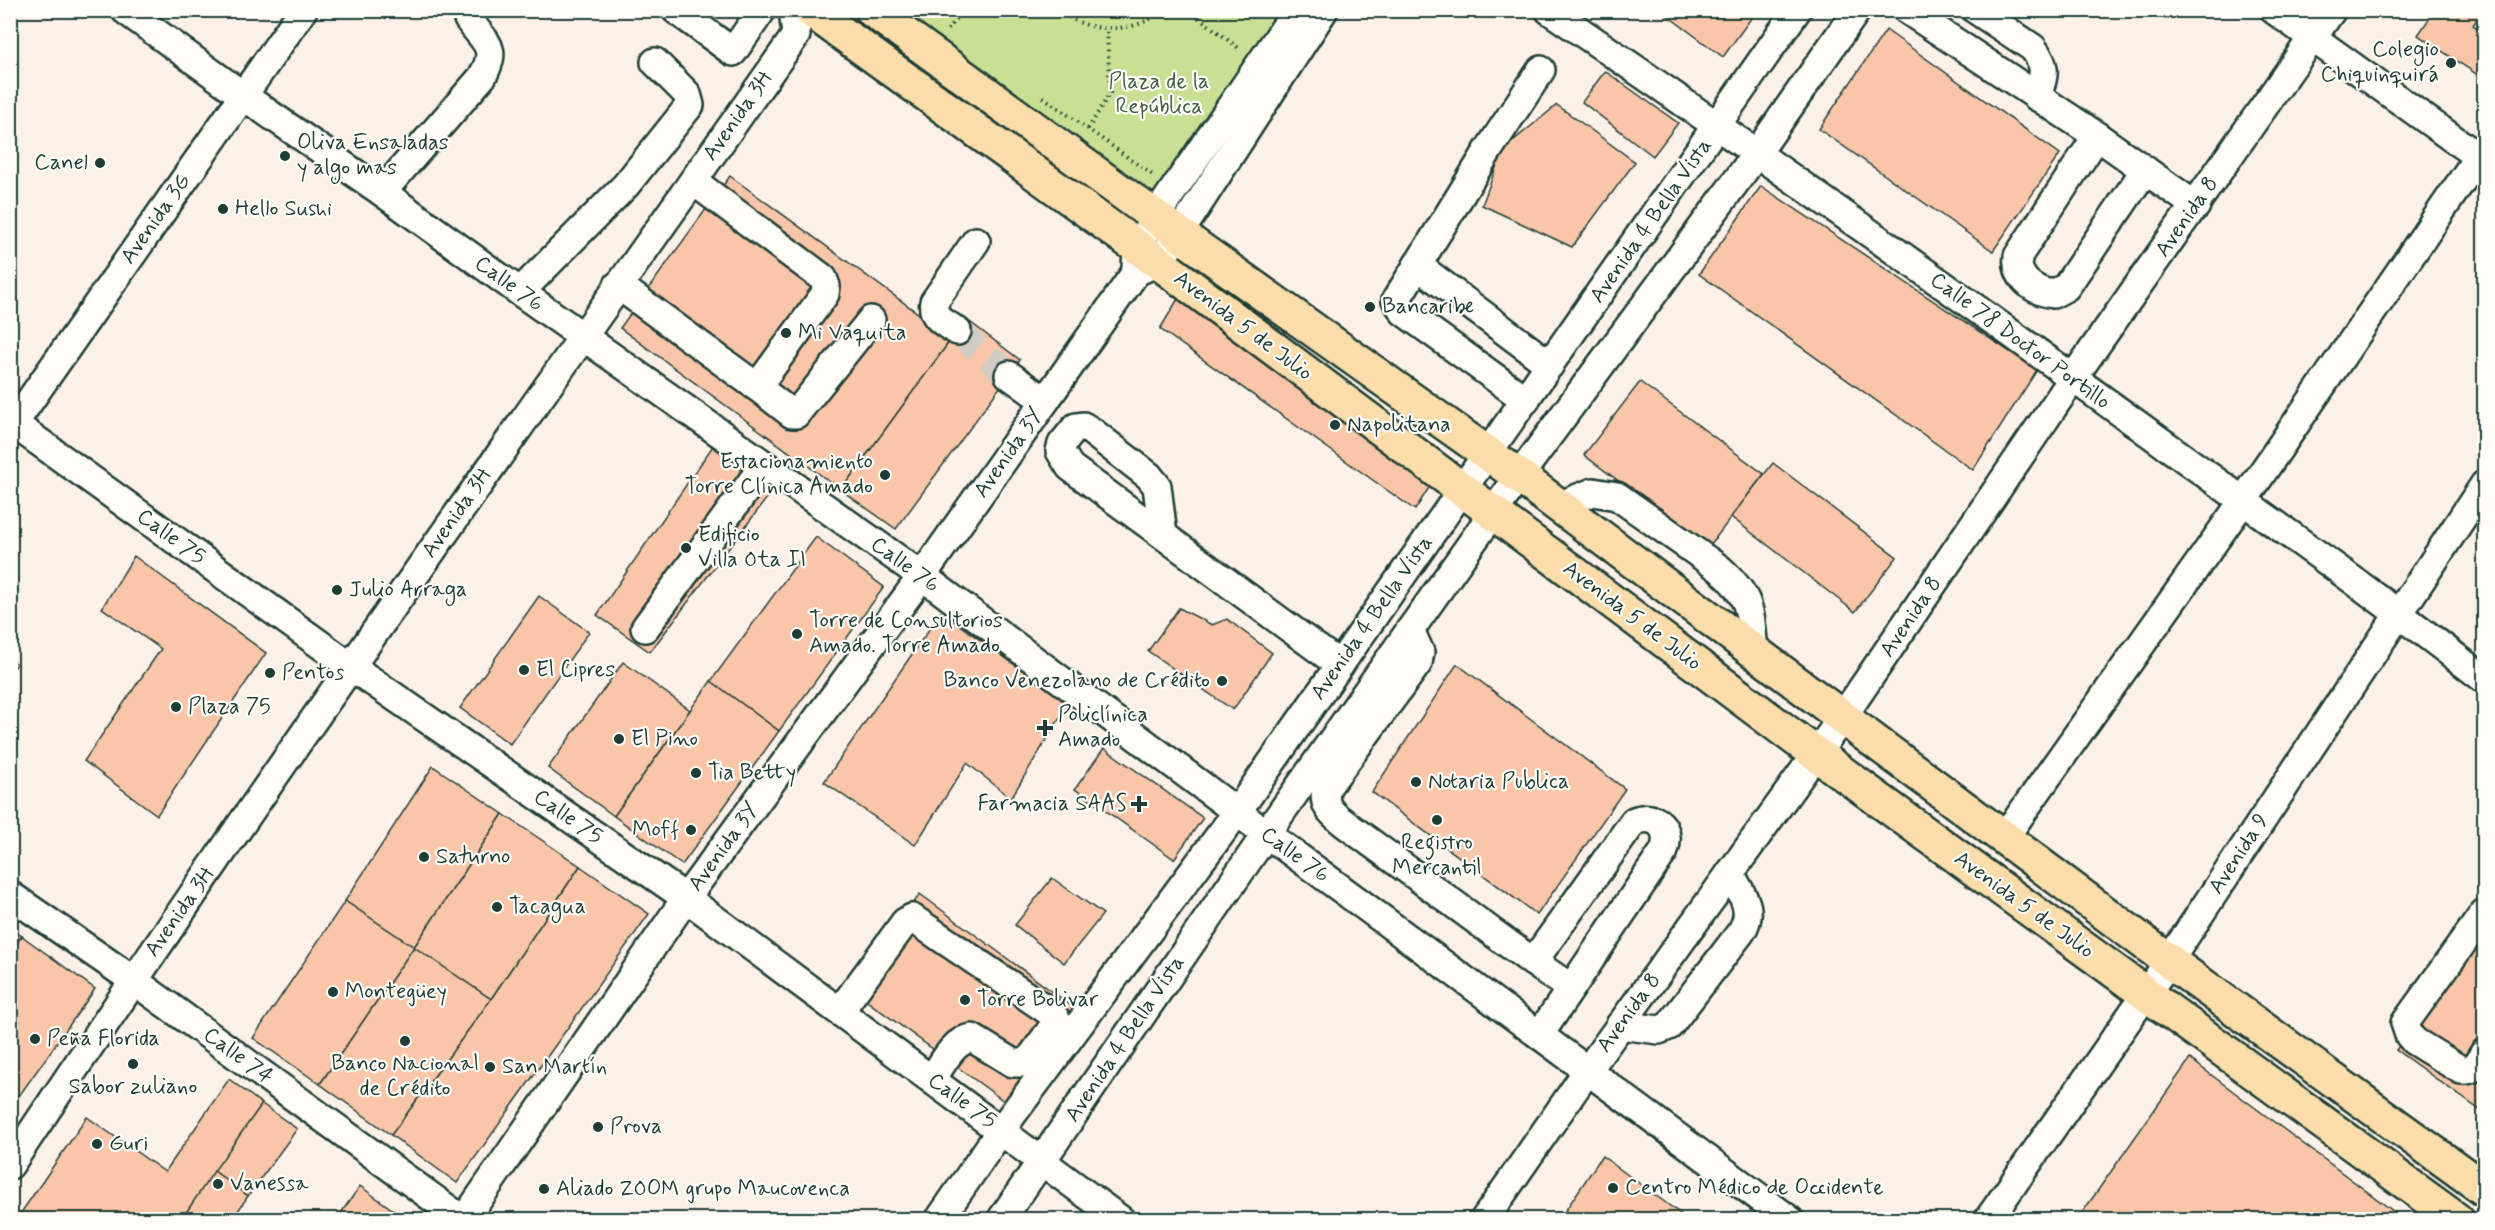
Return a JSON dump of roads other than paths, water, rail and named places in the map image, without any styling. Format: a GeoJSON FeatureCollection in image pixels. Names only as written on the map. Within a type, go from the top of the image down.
{"type":"FeatureCollection","features":[{"type":"Feature","properties":{"kind":"main road","name":"Avenida 5 de Julio"},"geometry":{"type":"LineString","coordinates":[[872,10],[1167,226],[1519,476],[2169,961],[2484,1189]]}},
{"type":"Feature","properties":{"kind":"main road","name":"Avenida 5 de Julio"},"geometry":{"type":"LineString","coordinates":[[815,19],[1144,261],[1494,513],[1816,754],[2457,1220]]}},
{"type":"Feature","properties":{"kind":"street","name":"Calle 76"},"geometry":{"type":"LineString","coordinates":[[125,10],[922,576],[1266,834],[1790,1220]]}},
{"type":"Feature","properties":{"kind":"street","name":"Avenida 3G"},"geometry":{"type":"LineString","coordinates":[[12,424],[303,10]]}},
{"type":"Feature","properties":{"kind":"street"},"geometry":{"type":"LineString","coordinates":[[676,10],[733,52],[762,10]]}},
{"type":"Feature","properties":{"kind":"street","name":"Avenida 3Y"},"geometry":{"type":"LineString","coordinates":[[464,1220],[687,898],[922,576],[1144,261],[1167,226],[1260,54],[1297,10]]}},
{"type":"Feature","properties":{"kind":"street","name":"Avenida 3Y"},"geometry":{"type":"LineString","coordinates":[[1260,54],[1324,10]]}},
{"type":"Feature","properties":{"kind":"street","name":"Calle 78 Doctor Portillo"},"geometry":{"type":"LineString","coordinates":[[1549,10],[1718,125],[2073,378],[2399,612],[2484,679]]}},
{"type":"Feature","properties":{"kind":"street","name":"Avenida 4 Bella Vista"},"geometry":{"type":"LineString","coordinates":[[939,1220],[1001,1130],[1237,812],[1797,10]]}},
{"type":"Feature","properties":{"kind":"street","name":"Avenida 4 Bella Vista"},"geometry":{"type":"LineString","coordinates":[[1001,1220],[1266,834],[1410,630],[1519,476],[1757,153],[1857,10]]}},
{"type":"Feature","properties":{"kind":"street"},"geometry":{"type":"LineString","coordinates":[[1906,10],[2097,136],[2196,206]]}},
{"type":"Feature","properties":{"kind":"street"},"geometry":{"type":"LineString","coordinates":[[1976,10],[2033,48],[2038,55],[2043,64],[2044,74],[2037,97]]}},
{"type":"Feature","properties":{"kind":"street"},"geometry":{"type":"LineString","coordinates":[[2004,838],[2243,501],[2481,159],[2274,10]]}},
{"type":"Feature","properties":{"kind":"street","name":"Avenida 8"},"geometry":{"type":"LineString","coordinates":[[1486,1219],[1588,1070],[1842,718],[2073,378],[2332,10]]}},
{"type":"Feature","properties":{"kind":"street"},"geometry":{"type":"LineString","coordinates":[[382,192],[482,77],[491,61],[491,51],[468,19]]}},
{"type":"Feature","properties":{"kind":"street","name":"Avenida 3H"},"geometry":{"type":"LineString","coordinates":[[10,1165],[133,980],[350,666],[618,285],[815,19]]}},
{"type":"Feature","properties":{"kind":"street"},"geometry":{"type":"LineString","coordinates":[[520,292],[626,185],[690,105],[687,94],[655,62]]}},
{"type":"Feature","properties":{"kind":"street"},"geometry":{"type":"LineString","coordinates":[[1526,400],[1398,307],[1396,300],[1489,149],[1541,70]]}},
{"type":"Feature","properties":{"kind":"street"},"geometry":{"type":"LineString","coordinates":[[2097,136],[2018,256],[2017,265],[2020,274],[2033,286],[2053,294],[2066,287],[2145,170]]}},
{"type":"Feature","properties":{"kind":"street"},"geometry":{"type":"LineString","coordinates":[[693,181],[823,278],[826,286],[825,294],[757,387]]}},
{"type":"Feature","properties":{"kind":"street"},"geometry":{"type":"LineString","coordinates":[[957,331],[936,316],[933,310],[934,302],[976,241]]}},
{"type":"Feature","properties":{"kind":"street"},"geometry":{"type":"LineString","coordinates":[[1417,265],[1550,364]]}},
{"type":"Feature","properties":{"kind":"street"},"geometry":{"type":"LineString","coordinates":[[618,285],[792,414],[796,414],[871,320]]}},
{"type":"Feature","properties":{"kind":"street"},"geometry":{"type":"LineString","coordinates":[[1010,375],[1045,401]]}},
{"type":"Feature","properties":{"kind":"street","name":"Calle 75"},"geometry":{"type":"LineString","coordinates":[[12,424],[350,666],[687,898],[1121,1220]]}},
{"type":"Feature","properties":{"kind":"street"},"geometry":{"type":"LineString","coordinates":[[645,628],[764,465]]}},
{"type":"Feature","properties":{"kind":"street","name":"Avenida 9"},"geometry":{"type":"LineString","coordinates":[[1988,1220],[2169,961],[2484,485]]}},
{"type":"Feature","properties":{"kind":"street"},"geometry":{"type":"LineString","coordinates":[[1558,506],[1593,492],[1617,496],[1720,569],[1735,582],[1747,602],[1754,652]]}},
{"type":"Feature","properties":{"kind":"street"},"geometry":{"type":"LineString","coordinates":[[1163,535],[1340,665]]}},
{"type":"Feature","properties":{"kind":"street"},"geometry":{"type":"LineString","coordinates":[[1410,630],[1420,652],[1418,663],[1327,787],[1324,795],[1329,810],[1571,988]]}},
{"type":"Feature","properties":{"kind":"street"},"geometry":{"type":"LineString","coordinates":[[1533,962],[1628,826],[1641,818],[1660,823],[1667,834],[1664,851],[1540,1034]]}},
{"type":"Feature","properties":{"kind":"street"},"geometry":{"type":"LineString","coordinates":[[1620,1025],[1659,1030],[1669,1026],[1741,932],[1749,915],[1748,907],[1730,873]]}},
{"type":"Feature","properties":{"kind":"street","name":"Calle 74"},"geometry":{"type":"LineString","coordinates":[[10,895],[133,980],[464,1220]]}},
{"type":"Feature","properties":{"kind":"street"},"geometry":{"type":"LineString","coordinates":[[2484,913],[2404,1023],[2409,1035],[2415,1041],[2461,1070],[2467,1071],[2474,1068],[2484,1053]]}},
{"type":"Feature","properties":{"kind":"street"},"geometry":{"type":"LineString","coordinates":[[840,1011],[904,922],[912,918],[1041,1005],[1056,1019],[1056,1024],[1026,1063],[1013,1063],[972,1038],[966,1039],[953,1049],[932,1079]]}},
{"type":"Feature","properties":{"kind":"tunnel"},"geometry":{"type":"LineString","coordinates":[[957,331],[1009,375]]}},
{"type":"Feature","properties":{"kind":"place","name":"Colegio Chiquinquirá"},"geometry":{"type":"Point","coordinates":[2451,63]}},
{"type":"Feature","properties":{"kind":"place","name":"Oliva Ensaladas y algo mas"},"geometry":{"type":"Point","coordinates":[285,156]}},
{"type":"Feature","properties":{"kind":"place","name":"Canel"},"geometry":{"type":"Point","coordinates":[100,163]}},
{"type":"Feature","properties":{"kind":"place","name":"Hello Sushi"},"geometry":{"type":"Point","coordinates":[223,209]}},
{"type":"Feature","properties":{"kind":"place","name":"Bancaribe"},"geometry":{"type":"Point","coordinates":[1370,307]}},
{"type":"Feature","properties":{"kind":"place","name":"Mi Vaquita"},"geometry":{"type":"Point","coordinates":[786,333]}},
{"type":"Feature","properties":{"kind":"place","name":"Napolitana"},"geometry":{"type":"Point","coordinates":[1335,425]}},
{"type":"Feature","properties":{"kind":"place","name":"Estacionamiento Torre Clínica Amado"},"geometry":{"type":"Point","coordinates":[885,475]}},
{"type":"Feature","properties":{"kind":"place","name":"Edificio Villa Ota II"},"geometry":{"type":"Point","coordinates":[686,548]}},
{"type":"Feature","properties":{"kind":"place","name":"Julio Arraga"},"geometry":{"type":"Point","coordinates":[337,590]}},
{"type":"Feature","properties":{"kind":"place","name":"Torre de Consultorios Amado. Torre Amado"},"geometry":{"type":"Point","coordinates":[797,634]}},
{"type":"Feature","properties":{"kind":"place","name":"El Cipres"},"geometry":{"type":"Point","coordinates":[524,670]}},
{"type":"Feature","properties":{"kind":"place","name":"Pentos"},"geometry":{"type":"Point","coordinates":[270,673]}},
{"type":"Feature","properties":{"kind":"place","name":"Banco Venezolano de Crédito"},"geometry":{"type":"Point","coordinates":[1222,681]}},
{"type":"Feature","properties":{"kind":"place","name":"Plaza 75"},"geometry":{"type":"Point","coordinates":[176,707]}},
{"type":"Feature","properties":{"kind":"place","name":"Policlínica Amado"},"geometry":{"type":"Point","coordinates":[1045,728]}},
{"type":"Feature","properties":{"kind":"place","name":"El Pino"},"geometry":{"type":"Point","coordinates":[619,739]}},
{"type":"Feature","properties":{"kind":"place","name":"Tia Betty"},"geometry":{"type":"Point","coordinates":[696,773]}},
{"type":"Feature","properties":{"kind":"place","name":"Notaria Publica"},"geometry":{"type":"Point","coordinates":[1416,782]}},
{"type":"Feature","properties":{"kind":"place","name":"Farmacia SAAS"},"geometry":{"type":"Point","coordinates":[1139,804]}},
{"type":"Feature","properties":{"kind":"place","name":"Registro Mercantil"},"geometry":{"type":"Point","coordinates":[1437,820]}},
{"type":"Feature","properties":{"kind":"place","name":"Moff"},"geometry":{"type":"Point","coordinates":[691,830]}},
{"type":"Feature","properties":{"kind":"place","name":"Saturno"},"geometry":{"type":"Point","coordinates":[424,857]}},
{"type":"Feature","properties":{"kind":"place","name":"Tacagua"},"geometry":{"type":"Point","coordinates":[497,907]}},
{"type":"Feature","properties":{"kind":"place","name":"Montegüey"},"geometry":{"type":"Point","coordinates":[333,992]}},
{"type":"Feature","properties":{"kind":"place","name":"Torre Bolivar"},"geometry":{"type":"Point","coordinates":[965,1000]}},
{"type":"Feature","properties":{"kind":"place","name":"Peña Florida"},"geometry":{"type":"Point","coordinates":[35,1039]}},
{"type":"Feature","properties":{"kind":"place","name":"Banco Nacional de Crédito"},"geometry":{"type":"Point","coordinates":[405,1041]}},
{"type":"Feature","properties":{"kind":"place","name":"Sabor zuliano"},"geometry":{"type":"Point","coordinates":[133,1064]}},
{"type":"Feature","properties":{"kind":"place","name":"San Martín"},"geometry":{"type":"Point","coordinates":[490,1067]}},
{"type":"Feature","properties":{"kind":"place","name":"Prova"},"geometry":{"type":"Point","coordinates":[598,1127]}},
{"type":"Feature","properties":{"kind":"place","name":"Guri"},"geometry":{"type":"Point","coordinates":[97,1144]}},
{"type":"Feature","properties":{"kind":"place","name":"Vanessa"},"geometry":{"type":"Point","coordinates":[218,1184]}},
{"type":"Feature","properties":{"kind":"place","name":"Centro Médico de Occidente"},"geometry":{"type":"Point","coordinates":[1613,1188]}},
{"type":"Feature","properties":{"kind":"place","name":"Aliado ZOOM grupo Maucovenca"},"geometry":{"type":"Point","coordinates":[544,1189]}},
{"type":"Feature","properties":{"kind":"park label","name":"Plaza de la República"},"geometry":{"type":"Point","coordinates":[1159,94]}}]}
